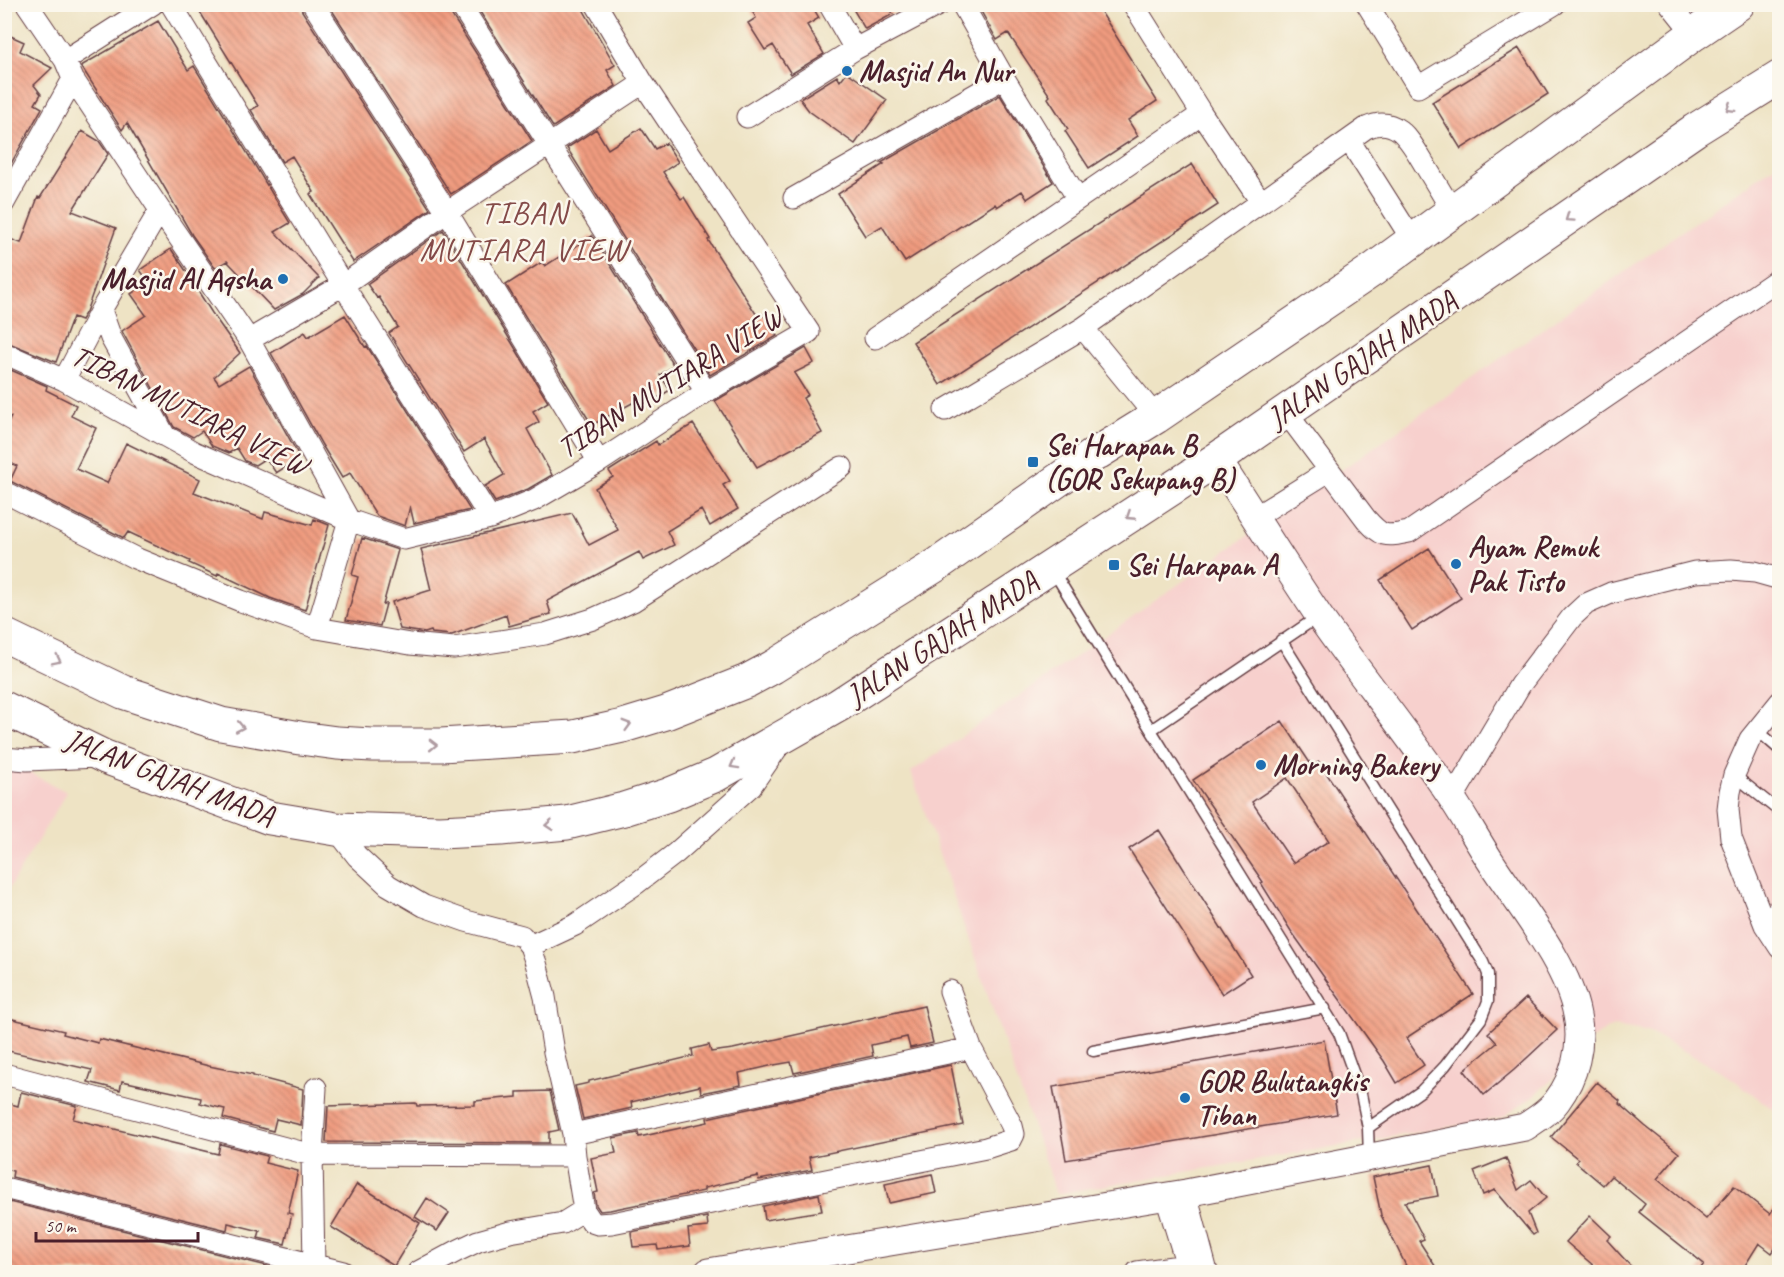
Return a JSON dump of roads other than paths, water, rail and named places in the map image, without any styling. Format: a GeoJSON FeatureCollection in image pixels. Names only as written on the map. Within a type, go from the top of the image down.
{"type":"FeatureCollection","features":[{"type":"Feature","properties":{"kind":"highway","name":"JALAN GAJAH MADA"},"geometry":{"type":"LineString","coordinates":[[4,635],[123,692],[221,724],[337,743],[372,746],[441,745],[573,737],[623,726],[666,713],[747,681],[773,667],[938,564],[1091,457],[1156,417],[1374,269],[1738,4]]}},
{"type":"Feature","properties":{"kind":"highway","name":"JALAN GAJAH MADA"},"geometry":{"type":"LineString","coordinates":[[4,708],[105,757],[270,818],[336,829],[441,832],[501,830],[567,823],[668,795],[716,775],[839,705],[1217,459],[1695,130],[1779,77]]}},
{"type":"Feature","properties":{"kind":"street"},"geometry":{"type":"LineString","coordinates":[[27,4],[160,210],[249,340],[349,520],[317,628]]}},
{"type":"Feature","properties":{"kind":"street"},"geometry":{"type":"LineString","coordinates":[[4,204],[69,70],[153,4]]}},
{"type":"Feature","properties":{"kind":"street"},"geometry":{"type":"LineString","coordinates":[[171,4],[343,285],[490,518]]}},
{"type":"Feature","properties":{"kind":"street"},"geometry":{"type":"LineString","coordinates":[[313,4],[447,212],[599,462]]}},
{"type":"Feature","properties":{"kind":"street"},"geometry":{"type":"LineString","coordinates":[[460,4],[706,392]]}},
{"type":"Feature","properties":{"kind":"street","name":"TIBAN MUTIARA VIEW"},"geometry":{"type":"LineString","coordinates":[[4,353],[64,380],[194,452],[349,520],[404,539],[490,518],[534,500],[599,462],[706,392],[809,332],[643,83],[596,4]]}},
{"type":"Feature","properties":{"kind":"street"},"geometry":{"type":"LineString","coordinates":[[829,4],[855,49]]}},
{"type":"Feature","properties":{"kind":"street"},"geometry":{"type":"LineString","coordinates":[[747,117],[855,49],[940,4]]}},
{"type":"Feature","properties":{"kind":"street"},"geometry":{"type":"LineString","coordinates":[[962,4],[1078,200]]}},
{"type":"Feature","properties":{"kind":"street"},"geometry":{"type":"LineString","coordinates":[[1133,4],[1202,114],[1262,202]]}},
{"type":"Feature","properties":{"kind":"street"},"geometry":{"type":"LineString","coordinates":[[1366,4],[1418,87],[1555,4]]}},
{"type":"Feature","properties":{"kind":"street"},"geometry":{"type":"LineString","coordinates":[[1670,4],[1694,34]]}},
{"type":"Feature","properties":{"kind":"street"},"geometry":{"type":"LineString","coordinates":[[794,198],[1004,78]]}},
{"type":"Feature","properties":{"kind":"street"},"geometry":{"type":"LineString","coordinates":[[249,340],[343,285],[447,212],[643,83]]}},
{"type":"Feature","properties":{"kind":"street"},"geometry":{"type":"LineString","coordinates":[[875,338],[1202,114]]}},
{"type":"Feature","properties":{"kind":"street"},"geometry":{"type":"LineString","coordinates":[[945,410],[1083,328],[1349,140],[1377,123],[1396,128],[1408,137],[1453,212]]}},
{"type":"Feature","properties":{"kind":"street"},"geometry":{"type":"LineString","coordinates":[[1349,140],[1413,241]]}},
{"type":"Feature","properties":{"kind":"street"},"geometry":{"type":"LineString","coordinates":[[64,380],[160,210]]}},
{"type":"Feature","properties":{"kind":"street"},"geometry":{"type":"LineString","coordinates":[[1285,411],[1378,532],[1391,535],[1408,532],[1779,278]]}},
{"type":"Feature","properties":{"kind":"street"},"geometry":{"type":"LineString","coordinates":[[102,310],[111,338],[166,437]]}},
{"type":"Feature","properties":{"kind":"street"},"geometry":{"type":"LineString","coordinates":[[1083,328],[1156,417]]}},
{"type":"Feature","properties":{"kind":"street"},"geometry":{"type":"LineString","coordinates":[[708,1272],[1176,1195],[1525,1127],[1544,1115],[1567,1085],[1576,1060],[1579,1040],[1578,1017],[1572,994],[1547,945],[1452,799],[1319,615],[1217,459]]}},
{"type":"Feature","properties":{"kind":"street"},"geometry":{"type":"LineString","coordinates":[[4,492],[135,558],[241,601],[317,628],[410,644],[454,648],[545,634],[593,619],[633,601],[842,467]]}},
{"type":"Feature","properties":{"kind":"street"},"geometry":{"type":"LineString","coordinates":[[1255,517],[1329,471]]}},
{"type":"Feature","properties":{"kind":"street"},"geometry":{"type":"LineString","coordinates":[[1452,799],[1520,685],[1572,617],[1586,604],[1611,593],[1695,572],[1731,570],[1755,572],[1779,579]]}},
{"type":"Feature","properties":{"kind":"street"},"geometry":{"type":"LineString","coordinates":[[1779,702],[1750,739],[1734,775],[1728,809],[1731,838],[1765,925],[1779,948]]}},
{"type":"Feature","properties":{"kind":"street"},"geometry":{"type":"LineString","coordinates":[[530,946],[575,925],[676,853],[752,786],[785,736]]}},
{"type":"Feature","properties":{"kind":"street"},"geometry":{"type":"LineString","coordinates":[[4,758],[27,760],[105,757]]}},
{"type":"Feature","properties":{"kind":"street"},"geometry":{"type":"LineString","coordinates":[[336,829],[357,856],[388,885],[424,906],[466,921],[522,936],[530,946],[545,997],[554,1052],[573,1134],[584,1210],[592,1222],[598,1224],[963,1153],[1011,1140],[1014,1134],[1012,1126],[971,1048],[950,991]]}},
{"type":"Feature","properties":{"kind":"street"},"geometry":{"type":"LineString","coordinates":[[1765,925],[1779,908]]}},
{"type":"Feature","properties":{"kind":"street"},"geometry":{"type":"LineString","coordinates":[[573,1134],[971,1048]]}},
{"type":"Feature","properties":{"kind":"street"},"geometry":{"type":"LineString","coordinates":[[4,1074],[312,1155],[575,1156]]}},
{"type":"Feature","properties":{"kind":"street"},"geometry":{"type":"LineString","coordinates":[[314,1265],[312,1155],[316,1088]]}},
{"type":"Feature","properties":{"kind":"street"},"geometry":{"type":"LineString","coordinates":[[4,1188],[343,1272]]}},
{"type":"Feature","properties":{"kind":"street"},"geometry":{"type":"LineString","coordinates":[[1137,1272],[1194,1270],[1176,1195]]}},
{"type":"Feature","properties":{"kind":"street"},"geometry":{"type":"LineString","coordinates":[[418,1272],[478,1241],[510,1232],[563,1222],[584,1210]]}},
{"type":"Feature","properties":{"kind":"lane"},"geometry":{"type":"LineString","coordinates":[[1052,567],[1339,1033],[1354,1074],[1368,1128],[1369,1158]]}},
{"type":"Feature","properties":{"kind":"lane"},"geometry":{"type":"LineString","coordinates":[[1151,730],[1319,615]]}},
{"type":"Feature","properties":{"kind":"lane"},"geometry":{"type":"LineString","coordinates":[[1281,640],[1483,962],[1488,974],[1488,1001],[1481,1020],[1445,1066],[1421,1091],[1368,1128]]}},
{"type":"Feature","properties":{"kind":"lane"},"geometry":{"type":"LineString","coordinates":[[1757,730],[1779,750]]}},
{"type":"Feature","properties":{"kind":"lane"},"geometry":{"type":"LineString","coordinates":[[1734,775],[1779,812]]}},
{"type":"Feature","properties":{"kind":"lane"},"geometry":{"type":"LineString","coordinates":[[1093,1051],[1325,1008]]}},
{"type":"Feature","properties":{"kind":"place","name":"Masjid An Nur"},"geometry":{"type":"Point","coordinates":[847,71]}},
{"type":"Feature","properties":{"kind":"place","name":"Masjid Al Aqsha"},"geometry":{"type":"Point","coordinates":[283,279]}},
{"type":"Feature","properties":{"kind":"place","name":"Sei Harapan B (GOR Sekupang B)"},"geometry":{"type":"Point","coordinates":[1033,462]}},
{"type":"Feature","properties":{"kind":"place","name":"Ayam Remuk Pak Tisto"},"geometry":{"type":"Point","coordinates":[1456,564]}},
{"type":"Feature","properties":{"kind":"place","name":"Sei Harapan A"},"geometry":{"type":"Point","coordinates":[1114,565]}},
{"type":"Feature","properties":{"kind":"place","name":"Morning Bakery"},"geometry":{"type":"Point","coordinates":[1261,765]}},
{"type":"Feature","properties":{"kind":"place","name":"GOR Bulutangkis Tiban"},"geometry":{"type":"Point","coordinates":[1185,1098]}},
{"type":"Feature","properties":{"kind":"district","name":"TIBAN MUTIARA VIEW"},"geometry":{"type":"Point","coordinates":[524,230]}}]}
